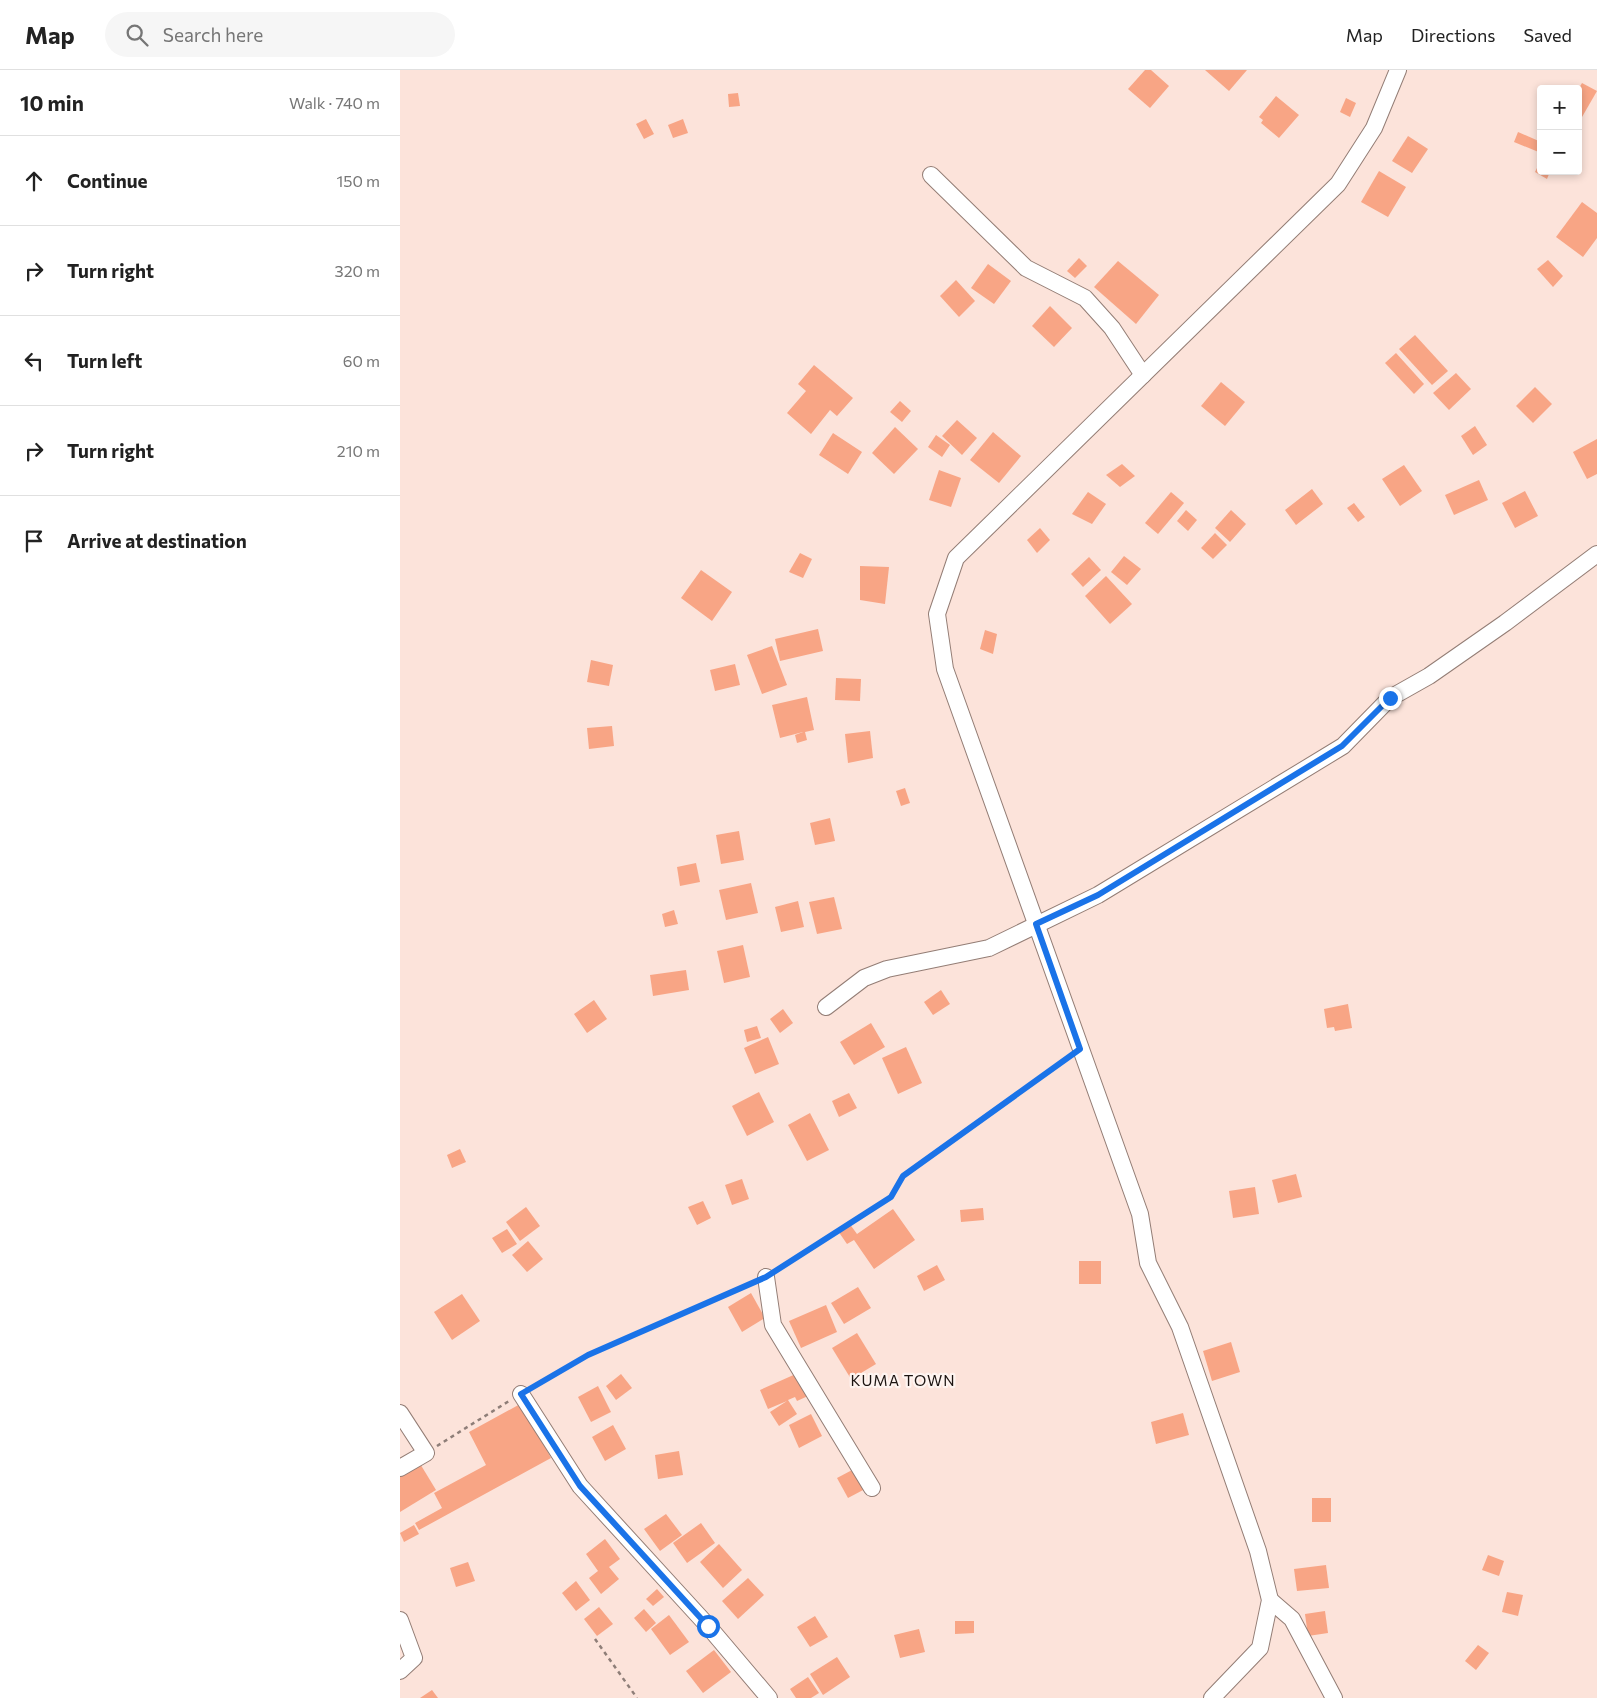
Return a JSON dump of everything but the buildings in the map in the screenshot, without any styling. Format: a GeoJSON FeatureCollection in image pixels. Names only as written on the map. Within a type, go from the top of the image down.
{"type":"FeatureCollection","features":[{"type":"Feature","properties":{"kind":"street"},"geometry":{"type":"LineString","coordinates":[[1212,1698],[1260,1648],[1270,1600],[1258,1551],[1180,1327],[1148,1263],[1140,1214],[945,669],[937,614],[956,558],[1338,184],[1374,128],[1398,70]]}},
{"type":"Feature","properties":{"kind":"street"},"geometry":{"type":"LineString","coordinates":[[931,175],[1026,268],[1085,298],[1112,328],[1143,375]]}},
{"type":"Feature","properties":{"kind":"street"},"geometry":{"type":"LineString","coordinates":[[826,1007],[864,978],[879,972],[990,948],[1098,895],[1342,746],[1390,698],[1429,676],[1506,623],[1597,554]]}},
{"type":"Feature","properties":{"kind":"street"},"geometry":{"type":"LineString","coordinates":[[766,1277],[773,1325],[872,1488]]}},
{"type":"Feature","properties":{"kind":"street"},"geometry":{"type":"LineString","coordinates":[[521,1394],[580,1486],[708,1626],[768,1698]]}},
{"type":"Feature","properties":{"kind":"street"},"geometry":{"type":"LineString","coordinates":[[400,1414],[426,1452],[400,1468]]}},
{"type":"Feature","properties":{"kind":"street"},"geometry":{"type":"LineString","coordinates":[[1270,1600],[1292,1619],[1334,1698]]}},
{"type":"Feature","properties":{"kind":"street"},"geometry":{"type":"LineString","coordinates":[[400,1620],[414,1658],[400,1671]]}},
{"type":"Feature","properties":{"kind":"path"},"geometry":{"type":"LineString","coordinates":[[426,1452],[588,1355],[766,1277],[891,1197],[903,1176],[1080,1049]]}},
{"type":"Feature","properties":{"kind":"path"},"geometry":{"type":"LineString","coordinates":[[596,1640],[637,1698]]}},
{"type":"Feature","properties":{"kind":"district","name":"KUMA TOWN"},"geometry":{"type":"Point","coordinates":[903,1380]}},
{"type":"Feature","properties":{"kind":"route"},"geometry":{"type":"LineString","coordinates":[[708,1626],[580,1486],[521,1394],[588,1355],[766,1277],[891,1197],[903,1176],[1080,1049],[1036,924],[1098,895],[1342,746],[1390,698]]}}]}
